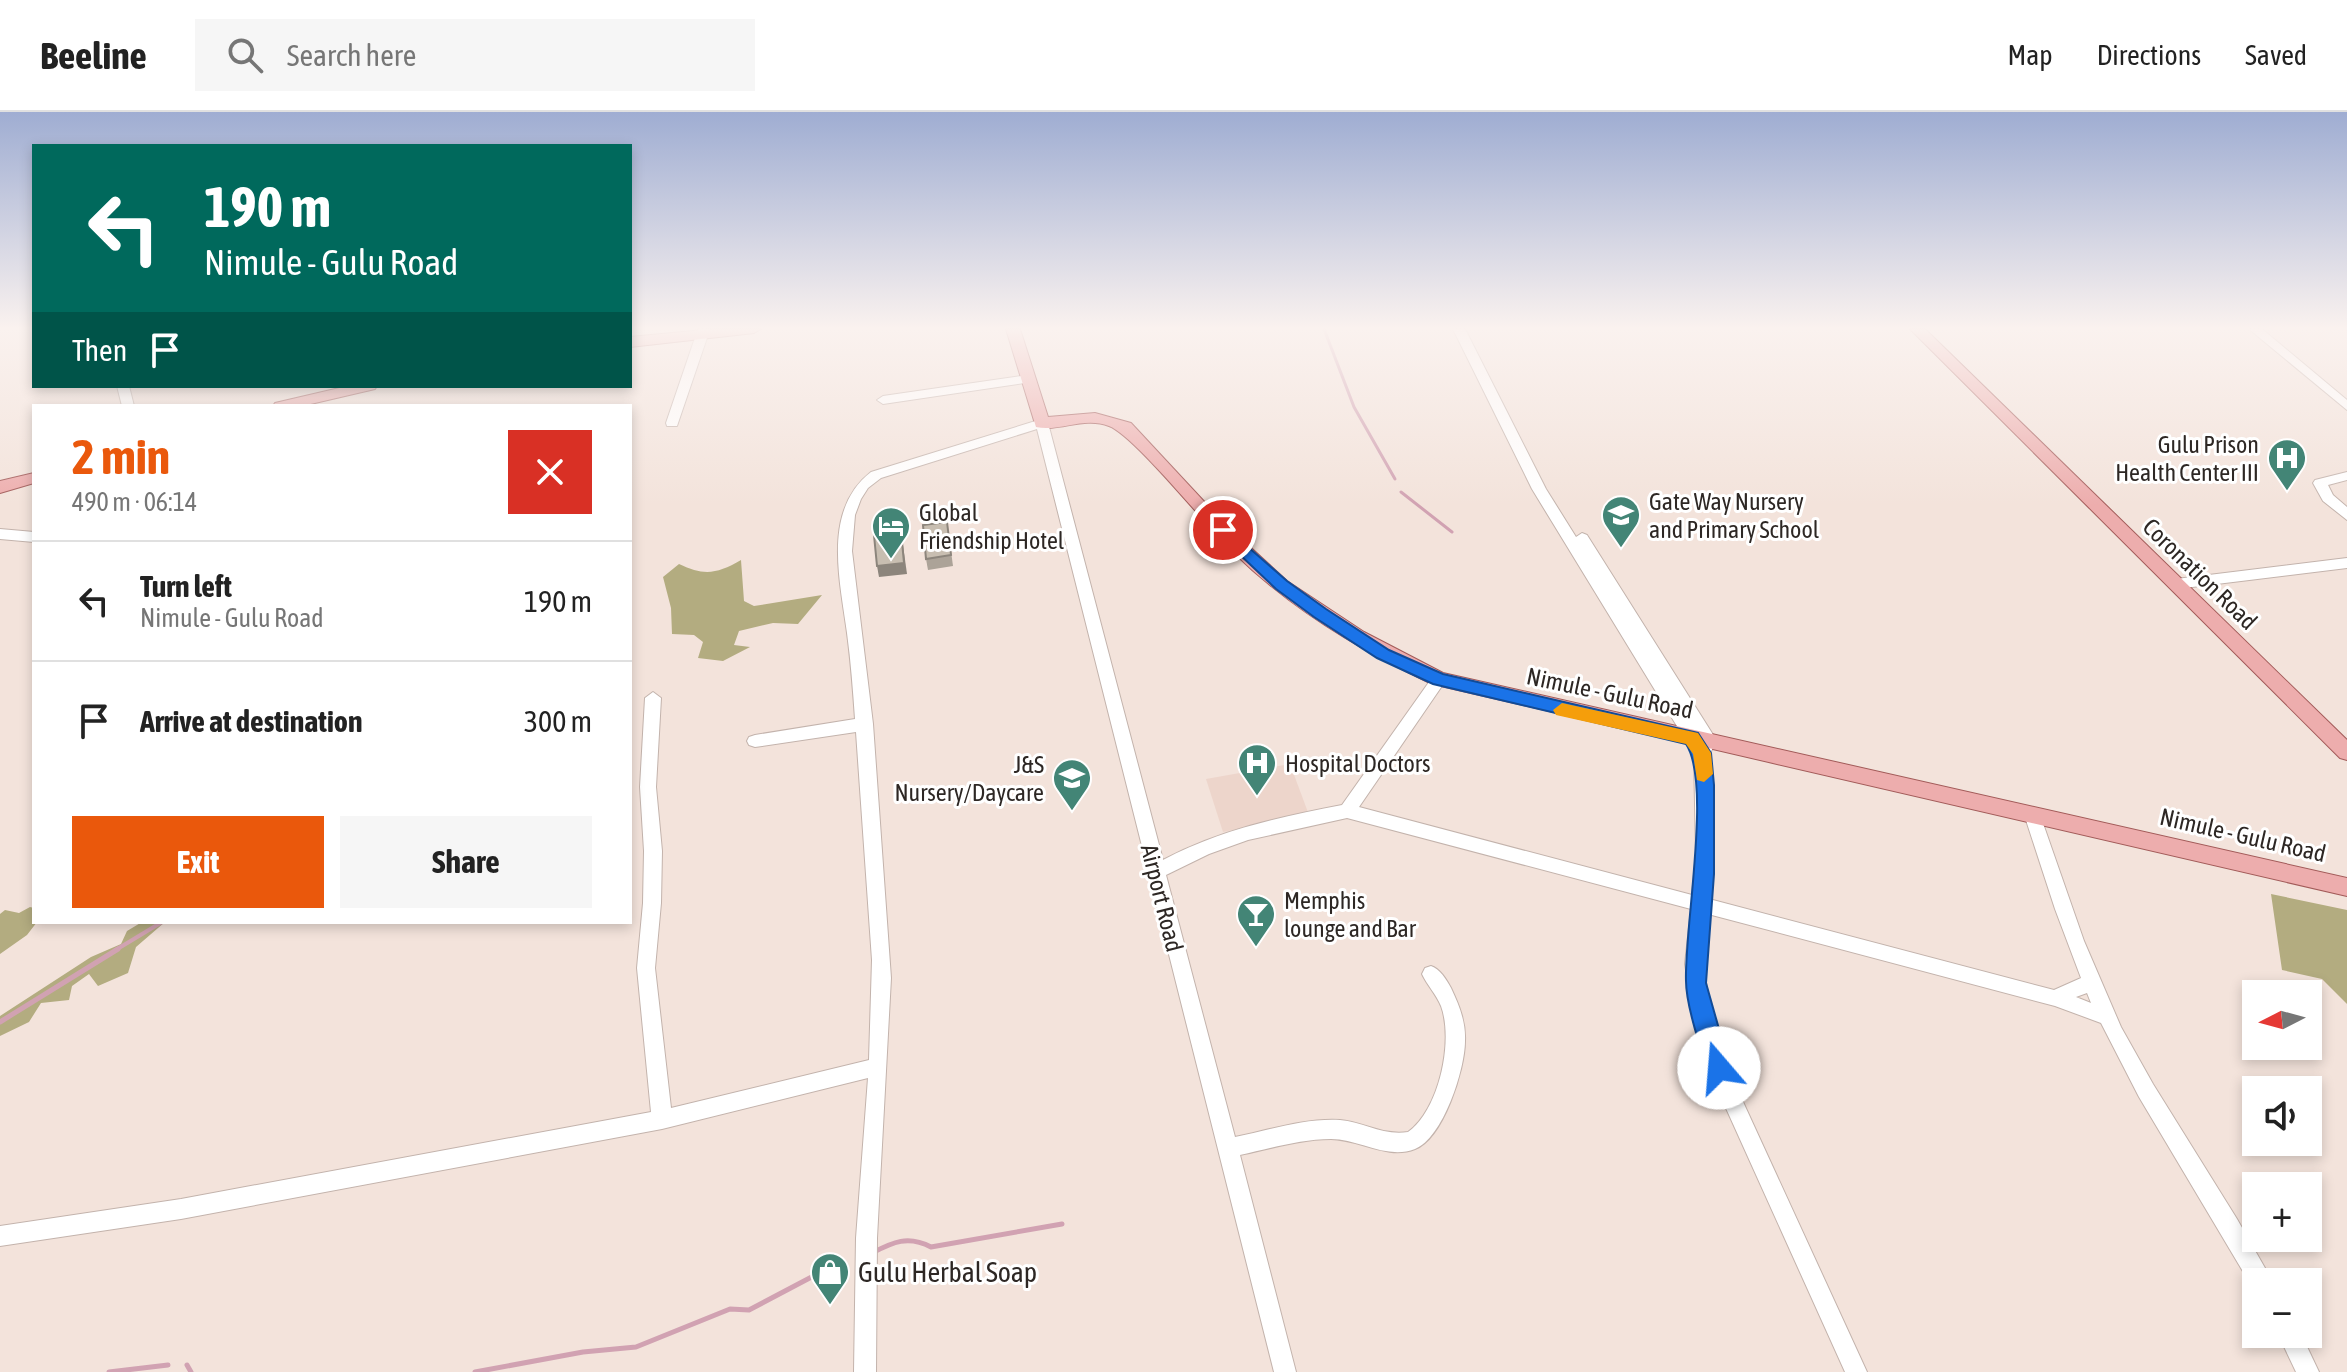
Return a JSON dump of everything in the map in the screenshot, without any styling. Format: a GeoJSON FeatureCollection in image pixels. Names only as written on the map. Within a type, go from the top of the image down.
{"type":"FeatureCollection","features":[{"type":"Feature","properties":{"kind":"main road"},"geometry":{"type":"LineString","coordinates":[[290,404],[360,388]]}},
{"type":"Feature","properties":{"kind":"main road"},"geometry":{"type":"LineString","coordinates":[[1031,388],[1042,423]]}},
{"type":"Feature","properties":{"kind":"main road","name":"Coronation Road"},"geometry":{"type":"LineString","coordinates":[[1977,388],[2347,752]]}},
{"type":"Feature","properties":{"kind":"main road","name":"Nimule - Gulu Road"},"geometry":{"type":"LineString","coordinates":[[1042,423],[1089,416],[1104,418],[1125,427],[1242,550],[1281,585],[1383,654],[1439,679],[1701,744],[2032,814],[2347,887]]}},
{"type":"Feature","properties":{"kind":"main road"},"geometry":{"type":"LineString","coordinates":[[3,490],[32,479]]}},
{"type":"Feature","properties":{"kind":"street"},"geometry":{"type":"LineString","coordinates":[[672,423],[684,388]]}},
{"type":"Feature","properties":{"kind":"street"},"geometry":{"type":"LineString","coordinates":[[883,400],[967,388]]}},
{"type":"Feature","properties":{"kind":"street"},"geometry":{"type":"LineString","coordinates":[[1493,388],[1701,744],[1705,785],[1702,904],[1694,964],[1696,983],[1719,1068],[1856,1372]]}},
{"type":"Feature","properties":{"kind":"street"},"geometry":{"type":"LineString","coordinates":[[2325,388],[2347,406]]}},
{"type":"Feature","properties":{"kind":"street"},"geometry":{"type":"LineString","coordinates":[[865,1372],[862,1297],[881,1000],[865,724],[848,582],[846,541],[853,499],[866,480],[876,475],[1042,423]]}},
{"type":"Feature","properties":{"kind":"street","name":"Airport Road"},"geometry":{"type":"LineString","coordinates":[[1042,423],[1285,1372]]}},
{"type":"Feature","properties":{"kind":"street"},"geometry":{"type":"LineString","coordinates":[[2347,476],[2320,483],[2328,498],[2347,515]]}},
{"type":"Feature","properties":{"kind":"street"},"geometry":{"type":"LineString","coordinates":[[0,534],[32,537]]}},
{"type":"Feature","properties":{"kind":"street"},"geometry":{"type":"LineString","coordinates":[[2176,584],[2347,563]]}},
{"type":"Feature","properties":{"kind":"street"},"geometry":{"type":"LineString","coordinates":[[1347,811],[1439,679]]}},
{"type":"Feature","properties":{"kind":"street"},"geometry":{"type":"LineString","coordinates":[[653,698],[648,787],[653,851],[652,903],[646,968],[661,1084],[662,1120]]}},
{"type":"Feature","properties":{"kind":"street"},"geometry":{"type":"LineString","coordinates":[[755,741],[865,724]]}},
{"type":"Feature","properties":{"kind":"street"},"geometry":{"type":"LineString","coordinates":[[1155,873],[1192,851],[1237,833],[1347,811],[2055,998],[2107,1017]]}},
{"type":"Feature","properties":{"kind":"street"},"geometry":{"type":"LineString","coordinates":[[2032,814],[2069,926],[2107,1017],[2166,1125],[2220,1206],[2254,1268]]}},
{"type":"Feature","properties":{"kind":"street"},"geometry":{"type":"LineString","coordinates":[[1227,1148],[1331,1130],[1350,1131],[1383,1142],[1406,1143],[1425,1131],[1451,1079],[1458,1045],[1443,988],[1431,974]]}},
{"type":"Feature","properties":{"kind":"street"},"geometry":{"type":"LineString","coordinates":[[2055,998],[2092,982]]}},
{"type":"Feature","properties":{"kind":"street"},"geometry":{"type":"LineString","coordinates":[[0,1236],[181,1209],[662,1120],[876,1067]]}},
{"type":"Feature","properties":{"kind":"street"},"geometry":{"type":"LineString","coordinates":[[2296,1348],[2308,1372]]}},
{"type":"Feature","properties":{"kind":"shaded area"},"geometry":{"type":"Polygon","coordinates":[[[741,560],[744,601],[754,606],[822,595],[798,624],[773,623],[739,631],[734,645],[750,647],[723,661],[698,658],[703,642],[694,635],[672,634],[671,608],[663,577],[679,564],[710,572],[741,560]]]}},
{"type":"Feature","properties":{"kind":"shaded area","name":"Hospital Doctors"},"geometry":{"type":"Polygon","coordinates":[[[1290,764],[1309,815],[1223,832],[1206,779],[1290,764]]]}},
{"type":"Feature","properties":{"kind":"shaded area"},"geometry":{"type":"Polygon","coordinates":[[[2271,894],[2347,910],[2347,1004],[2322,979],[2282,970],[2271,894]]]}},
{"type":"Feature","properties":{"kind":"shaded area"},"geometry":{"type":"Polygon","coordinates":[[[32,908],[32,924],[35,924],[27,935],[0,954],[0,914],[5,910],[19,913],[32,908]]]}},
{"type":"Feature","properties":{"kind":"shaded area"},"geometry":{"type":"Polygon","coordinates":[[[139,924],[163,924],[136,947],[128,973],[98,986],[89,974],[72,986],[69,1000],[41,1003],[29,1022],[0,1036],[0,1016],[91,957],[121,944],[127,931],[139,924]]]}},
{"type":"Feature","properties":{"kind":"building","name":"Global Friendship Hotel"},"geometry":{"type":"Polygon","coordinates":[[[947,522],[951,555],[926,559],[923,525],[947,522]]]}},
{"type":"Feature","properties":{"kind":"building","name":"Global Friendship Hotel"},"geometry":{"type":"Polygon","coordinates":[[[901,531],[904,563],[877,566],[874,535],[901,531]]]}},
{"type":"Feature","properties":{"kind":"waterway"},"geometry":{"type":"LineString","coordinates":[[1347,388],[1354,407],[1395,479]]}},
{"type":"Feature","properties":{"kind":"waterway"},"geometry":{"type":"LineString","coordinates":[[1401,492],[1452,532]]}},
{"type":"Feature","properties":{"kind":"waterway"},"geometry":{"type":"LineString","coordinates":[[114,951],[159,924]]}},
{"type":"Feature","properties":{"kind":"waterway"},"geometry":{"type":"LineString","coordinates":[[0,1022],[118,949]]}},
{"type":"Feature","properties":{"kind":"waterway"},"geometry":{"type":"LineString","coordinates":[[872,1253],[901,1241],[915,1241],[931,1247],[1062,1224]]}},
{"type":"Feature","properties":{"kind":"waterway"},"geometry":{"type":"LineString","coordinates":[[475,1372],[583,1352],[636,1347],[730,1309],[749,1310],[840,1262]]}},
{"type":"Feature","properties":{"kind":"waterway"},"geometry":{"type":"LineString","coordinates":[[109,1372],[168,1365]]}},
{"type":"Feature","properties":{"kind":"waterway"},"geometry":{"type":"LineString","coordinates":[[187,1365],[191,1372]]}},
{"type":"Feature","properties":{"kind":"slow traffic"},"geometry":{"type":"LineString","coordinates":[[1562,710],[1692,738],[1702,753],[1704,774]]}},
{"type":"Feature","properties":{"kind":"place","name":"Gulu Prison Health Center III"},"geometry":{"type":"Point","coordinates":[2287,492]}},
{"type":"Feature","properties":{"kind":"place","name":"Gate Way Nursery and Primary School"},"geometry":{"type":"Point","coordinates":[1621,549]}},
{"type":"Feature","properties":{"kind":"place","name":"Global Friendship Hotel"},"geometry":{"type":"Point","coordinates":[891,560]}},
{"type":"Feature","properties":{"kind":"place","name":"Hospital Doctors"},"geometry":{"type":"Point","coordinates":[1257,797]}},
{"type":"Feature","properties":{"kind":"place","name":"J&S Nursery/Daycare"},"geometry":{"type":"Point","coordinates":[1072,812]}},
{"type":"Feature","properties":{"kind":"place","name":"Memphis lounge and Bar"},"geometry":{"type":"Point","coordinates":[1256,948]}},
{"type":"Feature","properties":{"kind":"place","name":"Gulu Herbal Soap"},"geometry":{"type":"Point","coordinates":[830,1306]}},
{"type":"Feature","properties":{"kind":"route"},"geometry":{"type":"LineString","coordinates":[[1223,530],[1281,585],[1320,613],[1383,654],[1439,679],[1482,692],[1692,738],[1702,753],[1705,785],[1704,874],[1694,964],[1703,1018],[1719,1068]]}}]}
